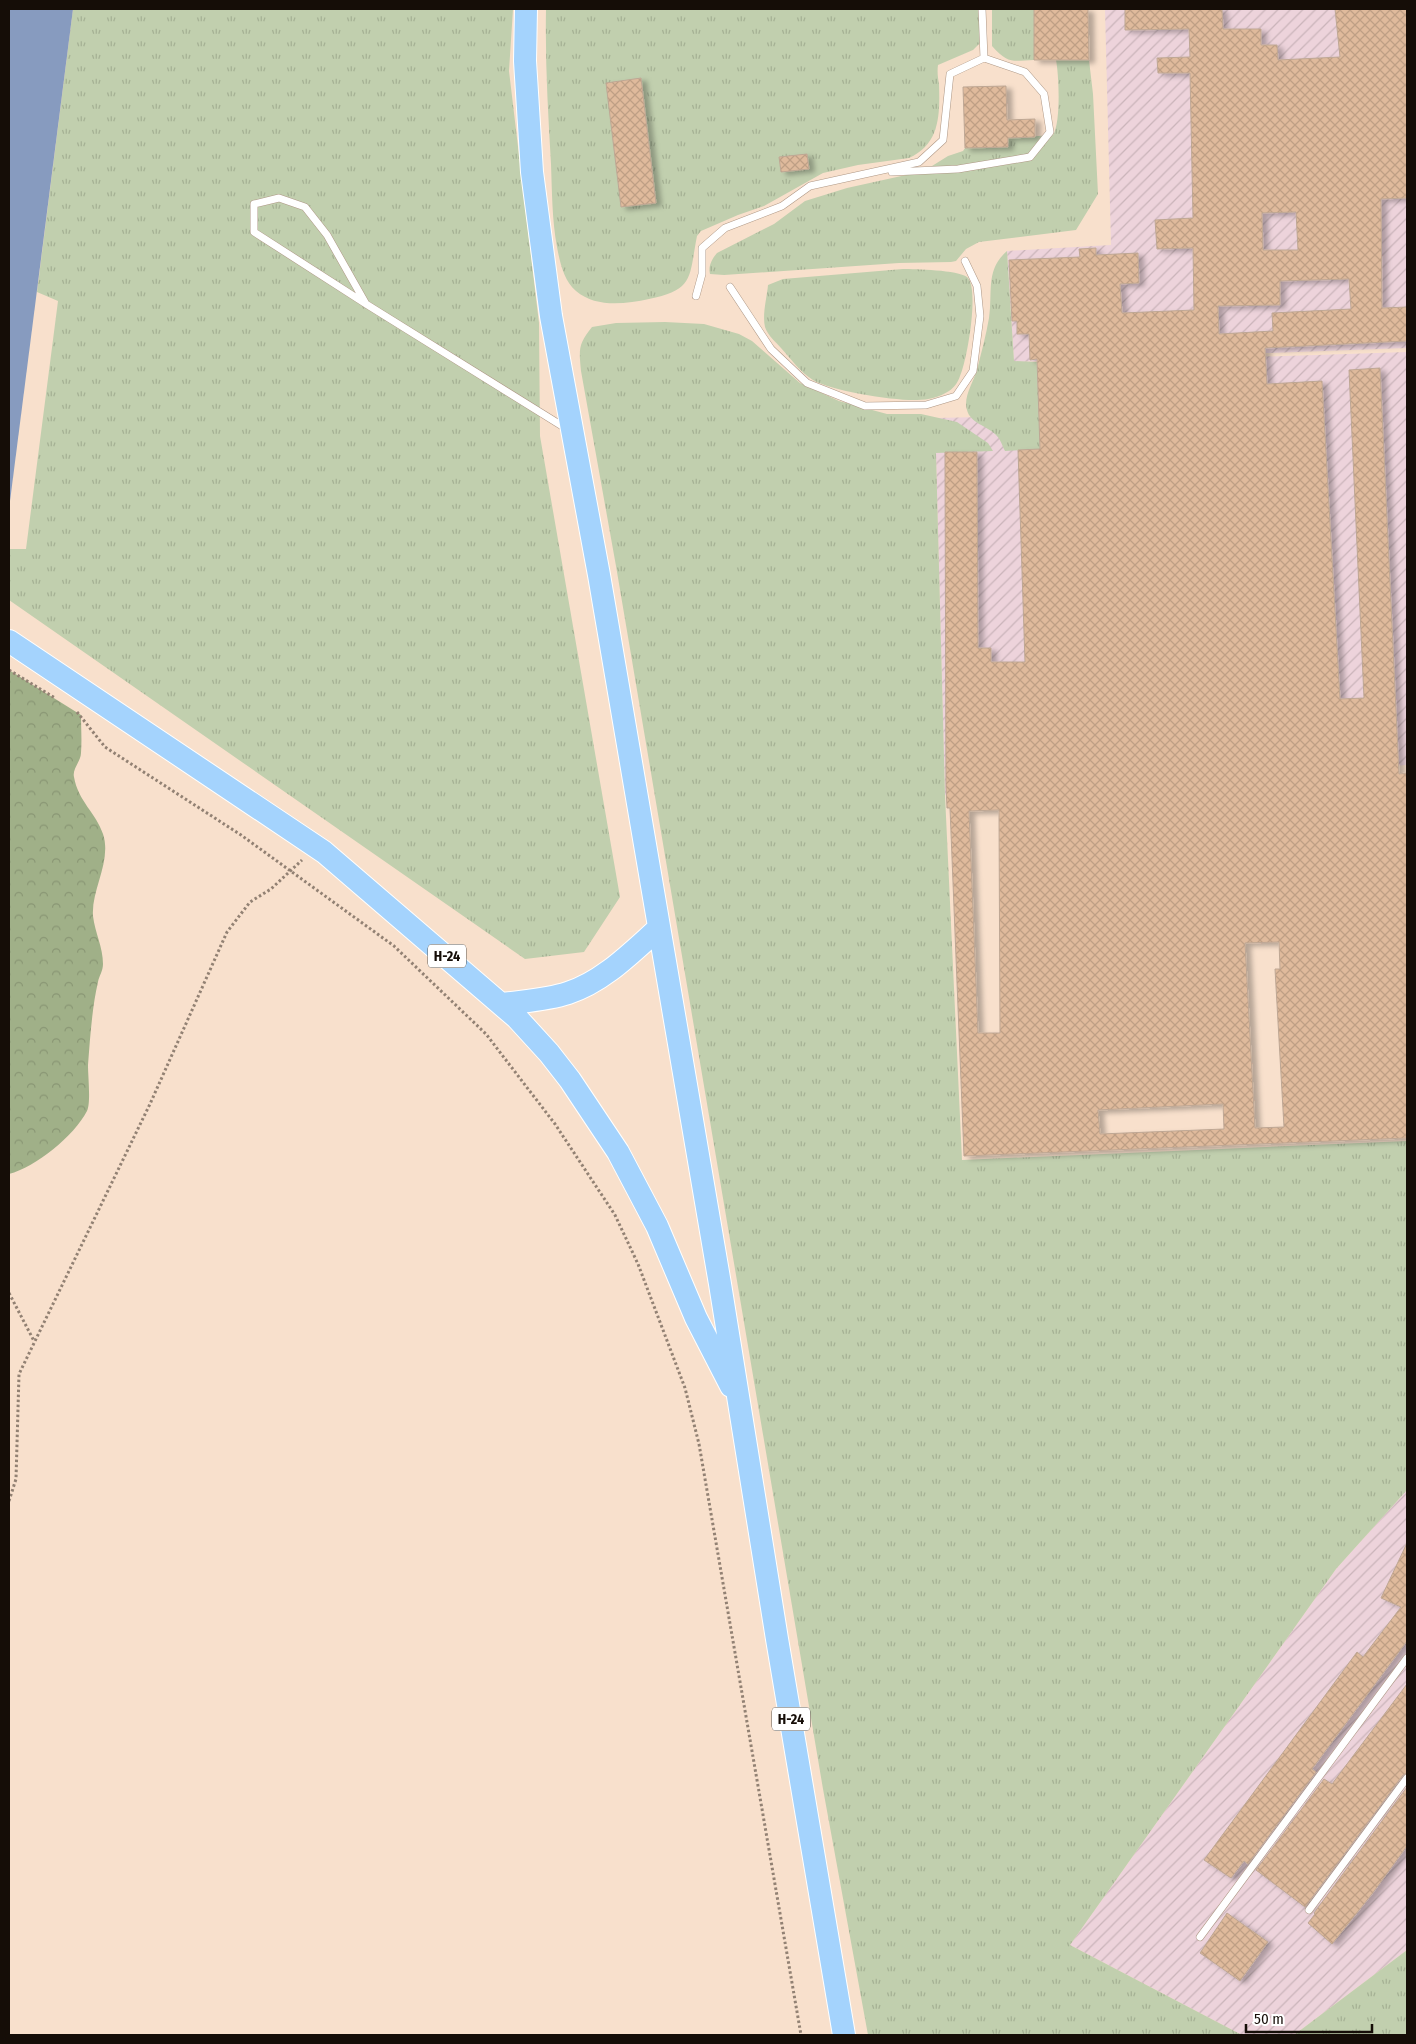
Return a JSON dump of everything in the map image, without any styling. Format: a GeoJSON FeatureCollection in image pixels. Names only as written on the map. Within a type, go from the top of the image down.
{"type":"FeatureCollection","features":[{"type":"Feature","properties":{"kind":"main road"},"geometry":{"type":"LineString","coordinates":[[526,9],[525,71],[534,195],[551,316],[599,575],[740,1402]]}},
{"type":"Feature","properties":{"kind":"main road","name":"Н-24"},"geometry":{"type":"LineString","coordinates":[[9,642],[316,847],[503,1004],[559,1065],[618,1152],[656,1226],[706,1338],[740,1402],[777,1639],[844,2035]]}},
{"type":"Feature","properties":{"kind":"main road"},"geometry":{"type":"LineString","coordinates":[[503,1004],[552,997],[578,990],[624,959],[659,928]]}},
{"type":"Feature","properties":{"kind":"lane"},"geometry":{"type":"LineString","coordinates":[[982,9],[984,58]]}},
{"type":"Feature","properties":{"kind":"lane"},"geometry":{"type":"LineString","coordinates":[[696,296],[702,274],[702,248],[725,228],[782,206],[810,186],[919,162],[943,140],[950,74],[984,58],[1025,72],[1044,94],[1050,132],[1030,157],[958,170],[875,172]]}},
{"type":"Feature","properties":{"kind":"lane"},"geometry":{"type":"LineString","coordinates":[[366,304],[327,235],[304,207],[279,198],[254,204],[254,232],[366,304],[572,432]]}},
{"type":"Feature","properties":{"kind":"lane"},"geometry":{"type":"LineString","coordinates":[[730,287],[771,349],[807,383],[864,406],[926,404],[956,396],[973,371],[980,316],[977,286],[965,261]]}},
{"type":"Feature","properties":{"kind":"lane"},"geometry":{"type":"LineString","coordinates":[[1200,1938],[1407,1658]]}},
{"type":"Feature","properties":{"kind":"lane"},"geometry":{"type":"LineString","coordinates":[[1309,1910],[1407,1778]]}},
{"type":"Feature","properties":{"kind":"path"},"geometry":{"type":"LineString","coordinates":[[9,670],[62,702]]}},
{"type":"Feature","properties":{"kind":"path"},"geometry":{"type":"LineString","coordinates":[[74,710],[105,747],[241,835],[394,946],[486,1034],[555,1124],[615,1215],[638,1264],[685,1388],[699,1444],[801,2035]]}},
{"type":"Feature","properties":{"kind":"path"},"geometry":{"type":"LineString","coordinates":[[9,1501],[16,1478],[19,1374],[34,1342],[150,1104],[227,932],[250,902],[271,889],[316,847]]}},
{"type":"Feature","properties":{"kind":"path"},"geometry":{"type":"LineString","coordinates":[[9,1293],[34,1342]]}},
{"type":"Feature","properties":{"kind":"shaded area"},"geometry":{"type":"Polygon","coordinates":[[[1105,9],[1407,9],[1407,348],[1014,362],[1007,251],[1111,245],[1105,9]]]}},
{"type":"Feature","properties":{"kind":"shaded area"},"geometry":{"type":"Polygon","coordinates":[[[1407,352],[1407,765],[945,795],[935,418],[1036,416],[1034,364],[1407,352]]]}},
{"type":"Feature","properties":{"kind":"shaded area"},"geometry":{"type":"Polygon","coordinates":[[[1407,1490],[1407,1950],[1294,2035],[1242,2035],[1070,1945],[1336,1569],[1407,1490]]]}},
{"type":"Feature","properties":{"kind":"green space"},"geometry":{"type":"Polygon","coordinates":[[[73,9],[513,9],[509,71],[539,323],[540,436],[620,897],[584,952],[525,959],[9,600],[9,549],[26,549],[58,301],[37,292],[73,9]]]}},
{"type":"Feature","properties":{"kind":"green space"},"geometry":{"type":"Polygon","coordinates":[[[546,9],[979,9],[980,43],[973,50],[938,65],[939,107],[936,127],[927,145],[919,152],[909,158],[858,165],[823,173],[764,206],[701,231],[697,236],[690,271],[682,286],[675,291],[649,299],[611,303],[592,300],[576,291],[568,282],[558,253],[554,226],[546,67],[546,9]]]}},
{"type":"Feature","properties":{"kind":"green space"},"geometry":{"type":"Polygon","coordinates":[[[992,9],[1034,9],[1034,60],[1020,61],[1007,59],[992,46],[992,9]]]}},
{"type":"Feature","properties":{"kind":"green space"},"geometry":{"type":"Polygon","coordinates":[[[1056,60],[1089,60],[1093,94],[1098,194],[1076,230],[979,242],[966,249],[956,261],[951,262],[899,263],[724,275],[710,274],[711,263],[717,253],[774,224],[805,201],[847,188],[924,171],[948,156],[963,151],[965,148],[1008,138],[1053,135],[1056,129],[1058,110],[1056,60]]]}},
{"type":"Feature","properties":{"kind":"green space"},"geometry":{"type":"Polygon","coordinates":[[[1007,251],[1014,361],[1037,362],[1040,449],[1005,451],[1001,442],[992,431],[972,418],[966,405],[967,395],[977,370],[988,325],[991,282],[995,266],[1007,251]]]}},
{"type":"Feature","properties":{"kind":"green space"},"geometry":{"type":"Polygon","coordinates":[[[903,269],[936,270],[955,273],[967,277],[971,284],[971,325],[963,368],[955,386],[942,395],[921,400],[894,399],[848,391],[822,384],[808,377],[766,330],[764,317],[768,285],[783,279],[903,269]]]}},
{"type":"Feature","properties":{"kind":"green space"},"geometry":{"type":"Polygon","coordinates":[[[665,322],[704,324],[739,334],[752,341],[800,383],[839,401],[887,414],[921,414],[957,422],[988,443],[993,451],[936,453],[945,795],[962,1160],[1407,1141],[1407,1490],[1336,1569],[1070,1945],[1242,2035],[868,2035],[823,1789],[616,566],[581,371],[580,348],[592,327],[616,323],[665,322]]]}},
{"type":"Feature","properties":{"kind":"green space"},"geometry":{"type":"Polygon","coordinates":[[[9,670],[81,715],[81,753],[74,771],[74,777],[79,793],[103,834],[105,855],[93,906],[94,922],[102,952],[103,964],[96,992],[92,1024],[88,1065],[89,1096],[87,1111],[81,1121],[64,1140],[42,1158],[9,1174],[9,670]]]}},
{"type":"Feature","properties":{"kind":"green space"},"geometry":{"type":"Polygon","coordinates":[[[1407,1950],[1407,2035],[1294,2035],[1407,1950]]]}},
{"type":"Feature","properties":{"kind":"water"},"geometry":{"type":"Polygon","coordinates":[[[9,9],[73,9],[9,509],[9,9]]]}},
{"type":"Feature","properties":{"kind":"building"},"geometry":{"type":"Polygon","coordinates":[[[1034,9],[1088,9],[1089,60],[1034,60],[1034,9]]]}},
{"type":"Feature","properties":{"kind":"building"},"geometry":{"type":"Polygon","coordinates":[[[1125,9],[1222,9],[1223,29],[1261,29],[1261,45],[1277,45],[1278,60],[1340,57],[1335,9],[1407,9],[1407,198],[1381,199],[1382,308],[1407,307],[1407,341],[1265,348],[1267,384],[1322,381],[1340,699],[1364,698],[1349,370],[1380,368],[1399,774],[1407,773],[1407,1138],[964,1156],[950,808],[947,808],[946,787],[945,452],[977,452],[978,648],[991,648],[991,662],[1025,662],[1018,450],[1040,449],[1037,359],[1030,360],[1029,334],[1017,334],[1017,321],[1012,321],[1009,260],[1080,257],[1079,249],[1096,248],[1096,255],[1138,253],[1139,283],[1120,284],[1122,313],[1194,310],[1193,248],[1157,249],[1155,220],[1193,218],[1190,73],[1158,73],[1157,58],[1190,57],[1189,29],[1125,30],[1125,9]],[[1296,212],[1262,213],[1263,250],[1298,250],[1296,212]],[[1349,279],[1280,281],[1280,305],[1218,306],[1219,334],[1273,331],[1272,313],[1351,309],[1349,279]],[[999,810],[969,811],[978,1033],[1000,1033],[999,810]],[[1279,942],[1245,943],[1255,1128],[1284,1127],[1275,969],[1280,969],[1279,942]],[[1223,1104],[1098,1110],[1100,1134],[1224,1129],[1223,1104]]]}},
{"type":"Feature","properties":{"kind":"building"},"geometry":{"type":"Polygon","coordinates":[[[641,78],[656,203],[621,207],[606,83],[641,78]]]}},
{"type":"Feature","properties":{"kind":"building"},"geometry":{"type":"Polygon","coordinates":[[[1006,86],[1007,120],[1035,119],[1035,137],[1008,138],[1008,147],[965,148],[963,87],[1006,86]]]}},
{"type":"Feature","properties":{"kind":"building"},"geometry":{"type":"Polygon","coordinates":[[[807,154],[809,169],[781,172],[779,157],[807,154]]]}},
{"type":"Feature","properties":{"kind":"building"},"geometry":{"type":"Polygon","coordinates":[[[1407,1543],[1407,1641],[1312,1769],[1316,1772],[1248,1864],[1244,1861],[1231,1878],[1204,1860],[1357,1652],[1363,1657],[1401,1607],[1381,1598],[1407,1543]]]}},
{"type":"Feature","properties":{"kind":"building"},"geometry":{"type":"Polygon","coordinates":[[[1407,1684],[1407,1773],[1403,1775],[1305,1907],[1256,1870],[1324,1779],[1332,1784],[1407,1684]]]}},
{"type":"Feature","properties":{"kind":"building"},"geometry":{"type":"Polygon","coordinates":[[[1407,1787],[1407,1846],[1332,1944],[1308,1923],[1407,1787]]]}},
{"type":"Feature","properties":{"kind":"building"},"geometry":{"type":"Polygon","coordinates":[[[1227,1913],[1268,1942],[1240,1981],[1200,1953],[1227,1913]]]}}]}
